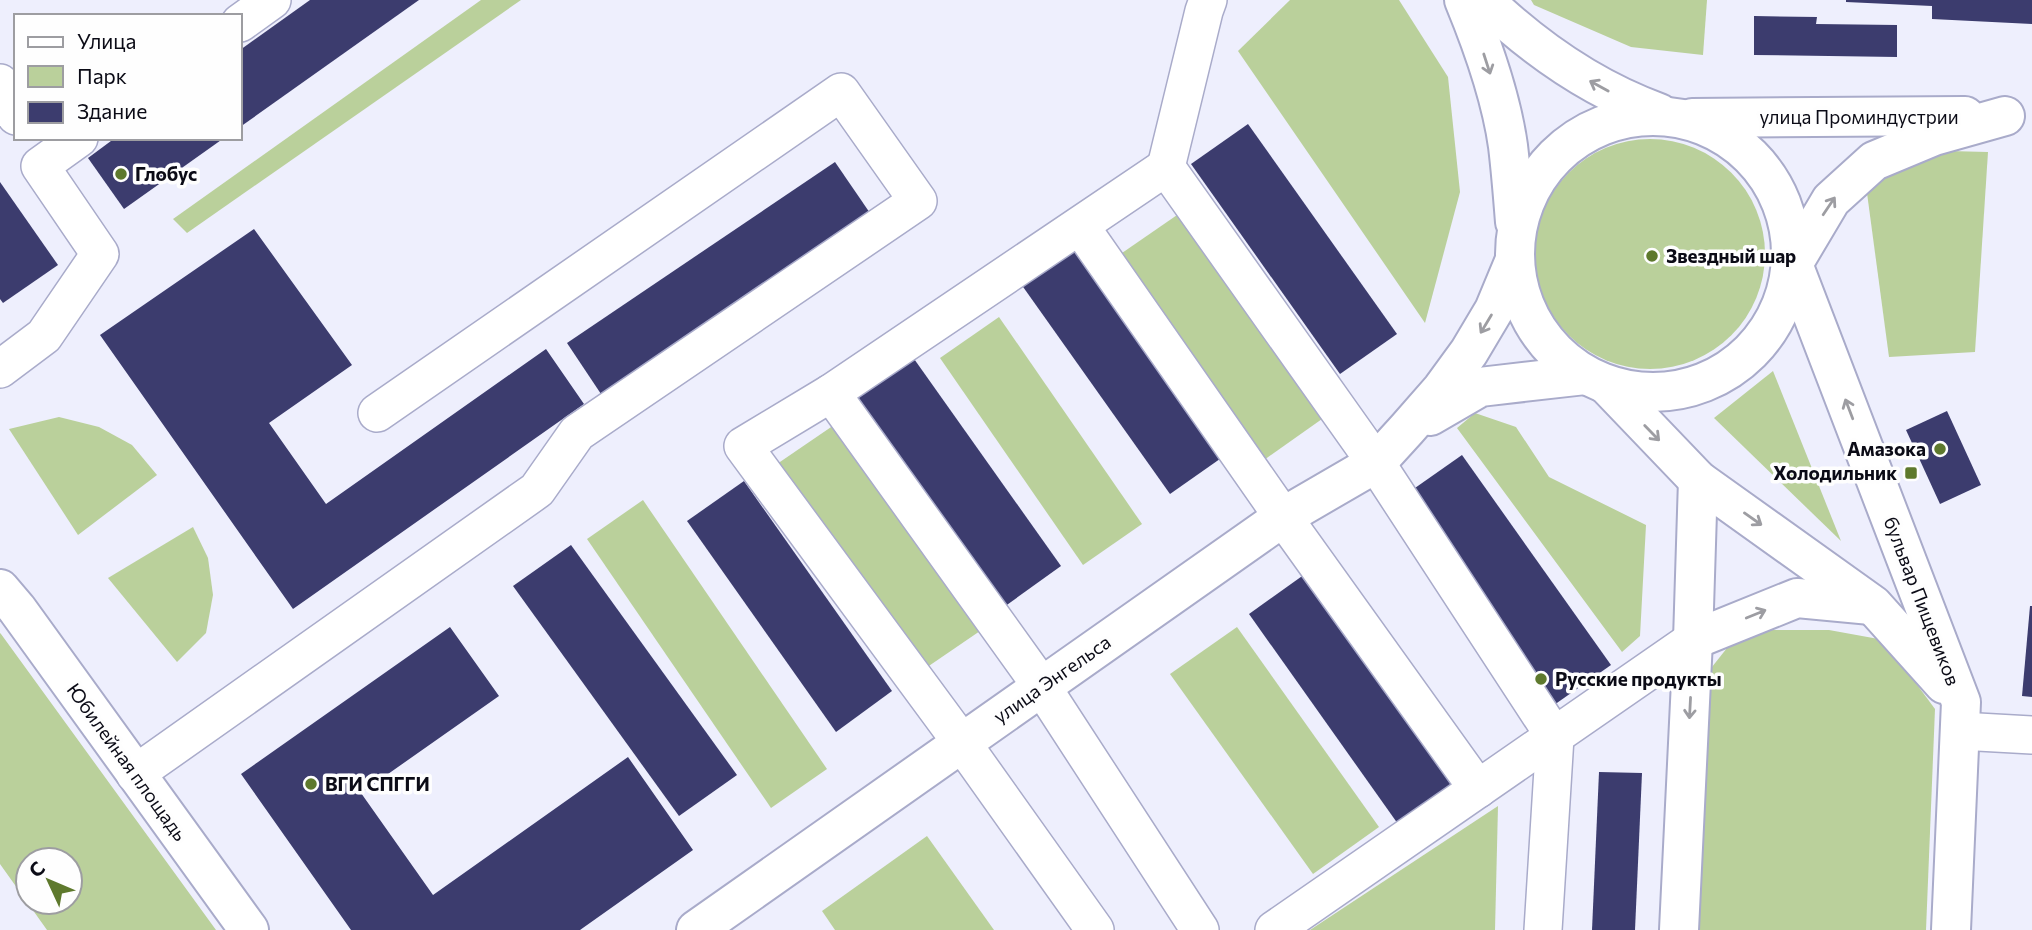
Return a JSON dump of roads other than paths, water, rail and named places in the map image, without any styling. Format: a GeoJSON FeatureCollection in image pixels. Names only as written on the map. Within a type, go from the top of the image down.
{"type":"FeatureCollection","features":[{"type":"Feature","properties":{"kind":"main road","name":"бульвар Пищевиков"},"geometry":{"type":"LineString","coordinates":[[1464,0],[1494,86],[1507,144],[1521,296],[1535,328],[1557,354],[1596,380],[1698,480],[1873,605],[1960,716]]}},
{"type":"Feature","properties":{"kind":"main road","name":"бульвар Пищевиков"},"geometry":{"type":"LineString","coordinates":[[1483,0],[1541,48],[1590,81],[1626,101],[1718,132],[1746,155],[1769,183],[1787,218],[1793,264],[1960,716],[1951,930]]}},
{"type":"Feature","properties":{"kind":"main road","name":"бульвар Пищевиков"},"geometry":{"type":"LineString","coordinates":[[1515,248],[1527,194],[1551,160],[1582,134],[1620,118],[1674,116]]}},
{"type":"Feature","properties":{"kind":"main road","name":"улица Проминдустрии"},"geometry":{"type":"LineString","coordinates":[[1674,116],[2019,116]]}},
{"type":"Feature","properties":{"kind":"main road"},"geometry":{"type":"LineString","coordinates":[[1793,264],[1831,200],[1874,161],[1934,136],[2019,116]]}},
{"type":"Feature","properties":{"kind":"main road","name":"улица Энгельса"},"geometry":{"type":"LineString","coordinates":[[704,928],[1283,517],[1376,463],[1442,389],[1469,352],[1494,310],[1515,248]]}},
{"type":"Feature","properties":{"kind":"main road","name":"бульвар Пищевиков"},"geometry":{"type":"LineString","coordinates":[[1596,380],[1649,394],[1691,388],[1730,371],[1762,343],[1784,306],[1793,264]]}},
{"type":"Feature","properties":{"kind":"main road","name":"улица Энгельса"},"geometry":{"type":"LineString","coordinates":[[1407,429],[1480,387],[1596,380]]}},
{"type":"Feature","properties":{"kind":"main road"},"geometry":{"type":"LineString","coordinates":[[1679,930],[1698,480]]}},
{"type":"Feature","properties":{"kind":"main road"},"geometry":{"type":"LineString","coordinates":[[1693,640],[1797,598],[1873,605]]}},
{"type":"Feature","properties":{"kind":"main road","name":"Юбилейная площадь"},"geometry":{"type":"LineString","coordinates":[[6,600],[249,930]]}},
{"type":"Feature","properties":{"kind":"lane"},"geometry":{"type":"LineString","coordinates":[[242,22],[272,0]]}},
{"type":"Feature","properties":{"kind":"lane"},"geometry":{"type":"LineString","coordinates":[[1095,930],[962,743],[743,446],[831,393],[1166,167],[1203,11],[1208,0]]}},
{"type":"Feature","properties":{"kind":"lane"},"geometry":{"type":"LineString","coordinates":[[0,83],[14,112]]}},
{"type":"Feature","properties":{"kind":"lane"},"geometry":{"type":"LineString","coordinates":[[135,774],[537,490],[577,433],[918,201],[841,92],[377,413]]}},
{"type":"Feature","properties":{"kind":"lane"},"geometry":{"type":"LineString","coordinates":[[0,369],[44,336],[100,254],[34,152],[73,140]]}},
{"type":"Feature","properties":{"kind":"lane"},"geometry":{"type":"LineString","coordinates":[[1166,167],[1376,463],[1555,737],[1543,930]]}},
{"type":"Feature","properties":{"kind":"lane"},"geometry":{"type":"LineString","coordinates":[[1080,226],[1283,517],[1478,789]]}},
{"type":"Feature","properties":{"kind":"lane"},"geometry":{"type":"LineString","coordinates":[[831,393],[1042,687],[1200,930]]}},
{"type":"Feature","properties":{"kind":"lane"},"geometry":{"type":"LineString","coordinates":[[1274,930],[1693,640]]}},
{"type":"Feature","properties":{"kind":"lane"},"geometry":{"type":"LineString","coordinates":[[1960,716],[2032,736]]}},
{"type":"Feature","properties":{"kind":"place","name":"Глобус"},"geometry":{"type":"Point","coordinates":[121,174]}},
{"type":"Feature","properties":{"kind":"place","name":"Звездный шар"},"geometry":{"type":"Point","coordinates":[1652,256]}},
{"type":"Feature","properties":{"kind":"place","name":"Амазока"},"geometry":{"type":"Point","coordinates":[1940,449]}},
{"type":"Feature","properties":{"kind":"place","name":"Холодильник"},"geometry":{"type":"Point","coordinates":[1911,473]}},
{"type":"Feature","properties":{"kind":"place","name":"Русские продукты"},"geometry":{"type":"Point","coordinates":[1541,679]}},
{"type":"Feature","properties":{"kind":"place","name":"ВГИ СПГГИ"},"geometry":{"type":"Point","coordinates":[311,784]}}]}
